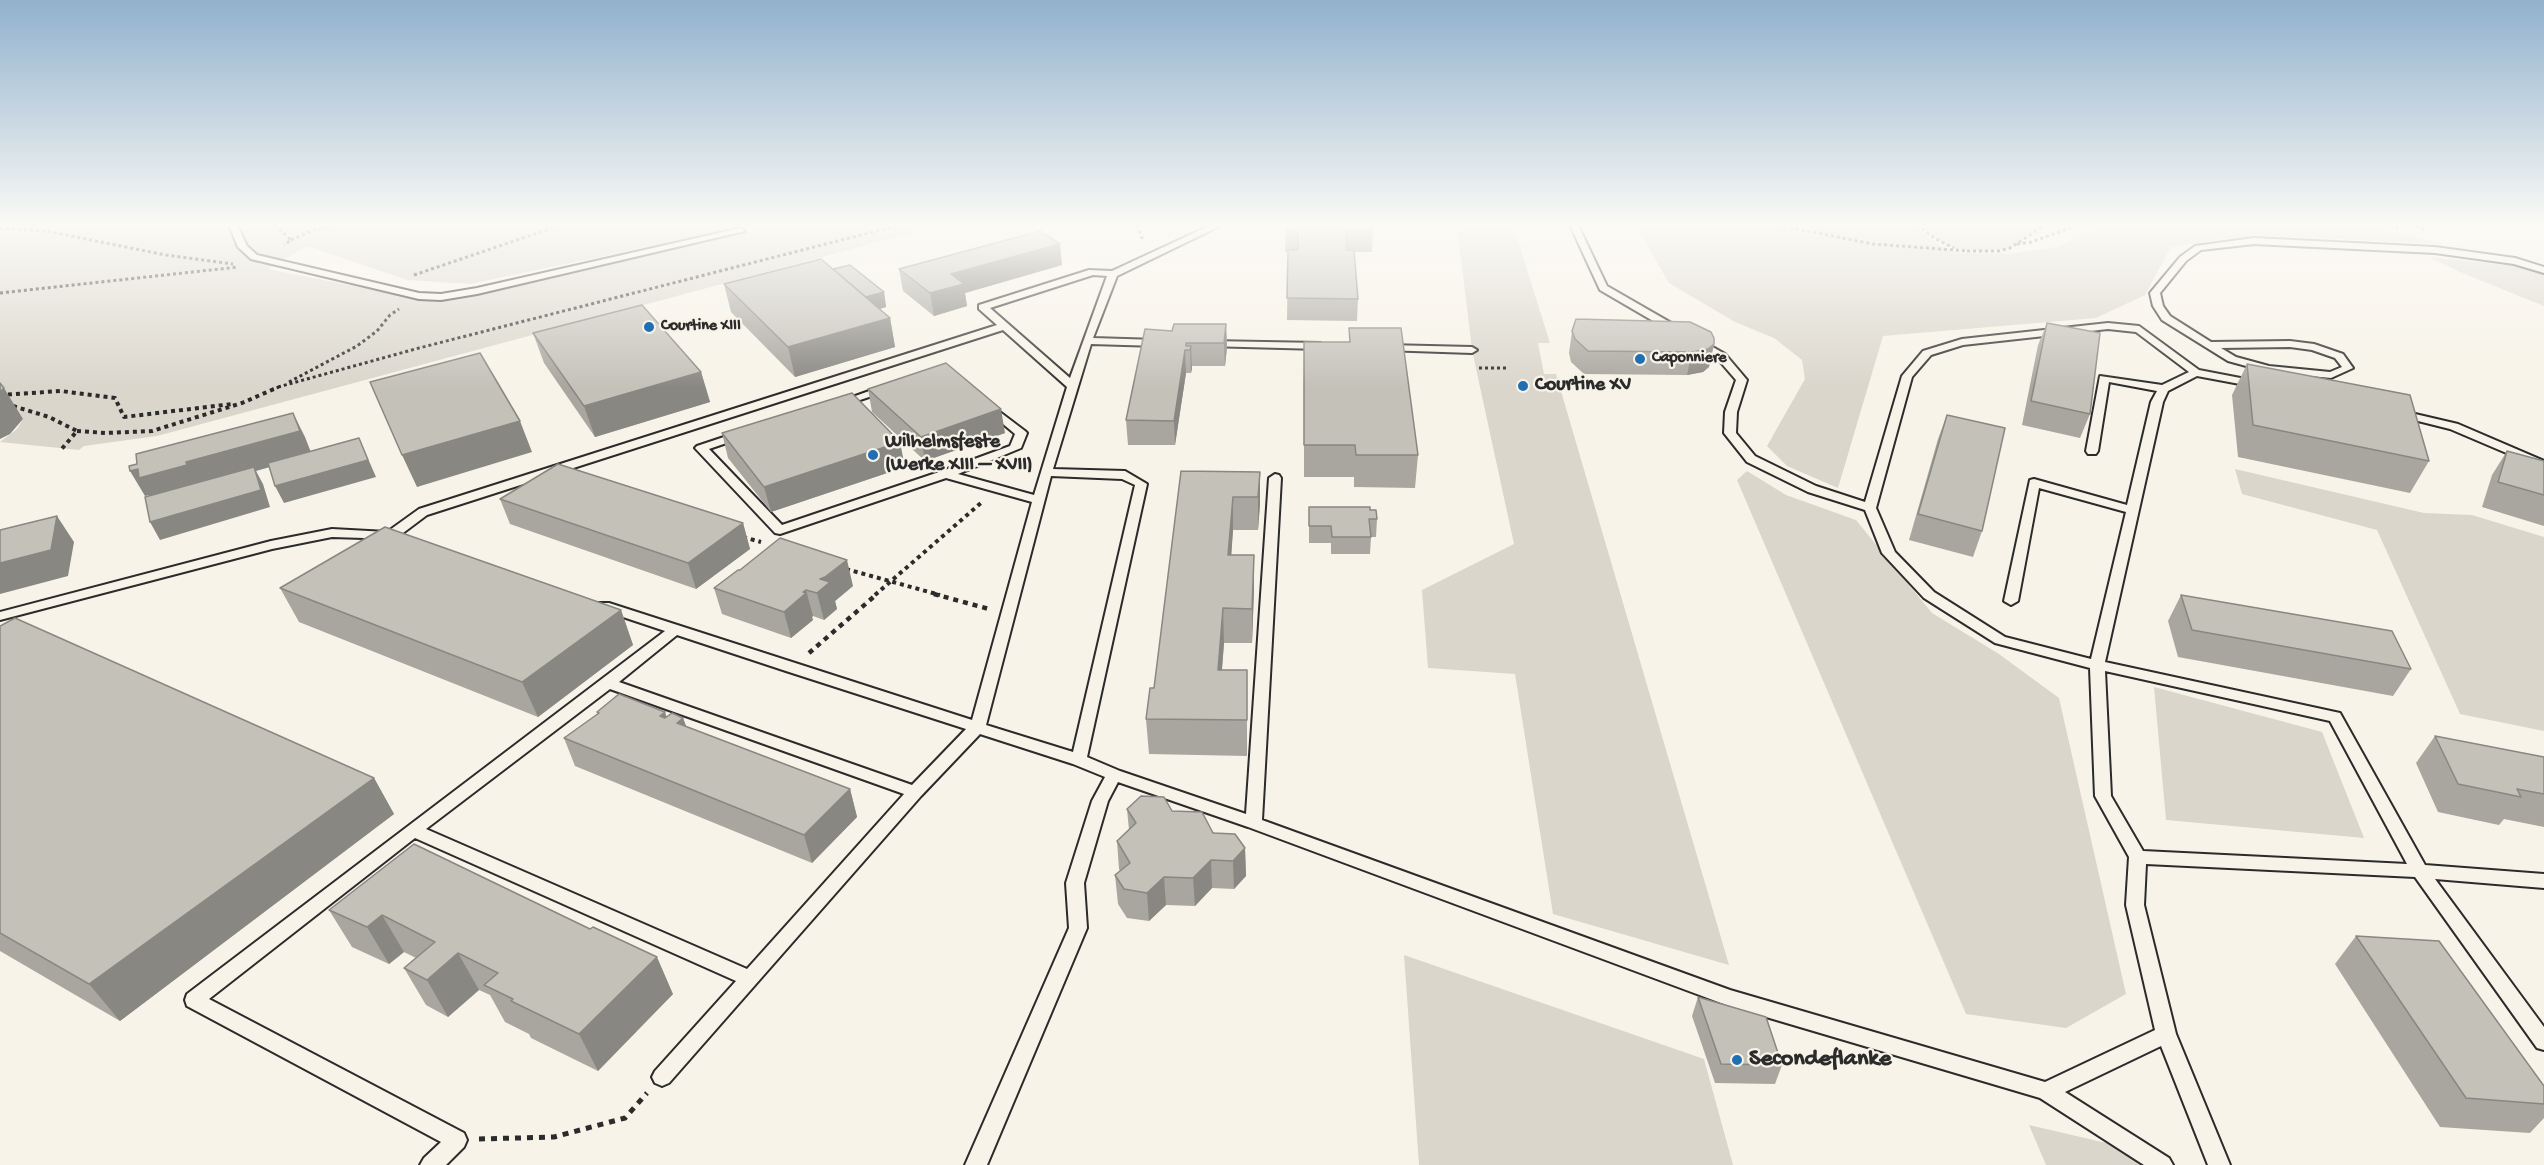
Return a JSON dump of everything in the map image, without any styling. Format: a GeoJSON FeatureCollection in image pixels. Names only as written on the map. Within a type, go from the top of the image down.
{"type":"FeatureCollection","features":[{"type":"Feature","properties":{"kind":"lane"},"geometry":{"type":"LineString","coordinates":[[349,279],[419,296],[441,297],[528,279]]}},
{"type":"Feature","properties":{"kind":"lane"},"geometry":{"type":"LineString","coordinates":[[1069,279],[983,307],[1073,387]]}},
{"type":"Feature","properties":{"kind":"lane"},"geometry":{"type":"LineString","coordinates":[[662,1077],[915,792],[978,726],[1046,472],[1087,341],[1111,279]]}},
{"type":"Feature","properties":{"kind":"lane"},"geometry":{"type":"LineString","coordinates":[[1599,279],[1603,288],[1721,356],[1742,380],[1731,412],[1730,433],[1751,459],[1812,489],[1870,508]]}},
{"type":"Feature","properties":{"kind":"lane"},"geometry":{"type":"LineString","coordinates":[[2166,279],[2155,293],[2158,306],[2166,318],[2208,345],[2232,359],[2268,369],[2331,375],[2348,368],[2339,356],[2314,346],[2208,345]]}},
{"type":"Feature","properties":{"kind":"lane"},"geometry":{"type":"LineString","coordinates":[[390,536],[423,512],[1005,326]]}},
{"type":"Feature","properties":{"kind":"lane"},"geometry":{"type":"LineString","coordinates":[[2266,386],[2196,373],[2139,329],[2108,326],[1962,342],[1927,353],[1907,376],[1870,508],[1889,553],[1929,595],[2000,640],[2097,665],[2335,717],[2420,871],[2544,1042]]}},
{"type":"Feature","properties":{"kind":"lane"},"geometry":{"type":"LineString","coordinates":[[1087,341],[1171,343]]}},
{"type":"Feature","properties":{"kind":"lane"},"geometry":{"type":"LineString","coordinates":[[1194,344],[1337,347]]}},
{"type":"Feature","properties":{"kind":"lane"},"geometry":{"type":"LineString","coordinates":[[1373,348],[1472,350]]}},
{"type":"Feature","properties":{"kind":"lane"},"geometry":{"type":"LineString","coordinates":[[2092,451],[2104,378],[2163,389],[2196,373]]}},
{"type":"Feature","properties":{"kind":"lane"},"geometry":{"type":"LineString","coordinates":[[822,409],[900,384]]}},
{"type":"Feature","properties":{"kind":"lane"},"geometry":{"type":"LineString","coordinates":[[2163,389],[2157,402],[2097,665],[2103,796],[2138,857],[2135,904],[2166,1034],[2220,1165]]}},
{"type":"Feature","properties":{"kind":"lane"},"geometry":{"type":"LineString","coordinates":[[756,430],[701,448],[780,530],[946,474],[1015,448],[1021,433],[978,398]]}},
{"type":"Feature","properties":{"kind":"lane"},"geometry":{"type":"LineString","coordinates":[[2381,409],[2454,426],[2544,465]]}},
{"type":"Feature","properties":{"kind":"lane"},"geometry":{"type":"LineString","coordinates":[[1046,472],[1125,475],[1142,484],[1078,760]]}},
{"type":"Feature","properties":{"kind":"lane"},"geometry":{"type":"LineString","coordinates":[[946,474],[1038,500]]}},
{"type":"Feature","properties":{"kind":"lane"},"geometry":{"type":"LineString","coordinates":[[1254,824],[1275,478]]}},
{"type":"Feature","properties":{"kind":"lane"},"geometry":{"type":"LineString","coordinates":[[2011,601],[2034,483],[2133,510]]}},
{"type":"Feature","properties":{"kind":"lane"},"geometry":{"type":"LineString","coordinates":[[0,616],[271,545],[332,533],[390,536],[412,543]]}},
{"type":"Feature","properties":{"kind":"lane"},"geometry":{"type":"LineString","coordinates":[[588,601],[1078,760],[1729,998],[1946,1059],[2046,1091],[2162,1165]]}},
{"type":"Feature","properties":{"kind":"lane"},"geometry":{"type":"LineString","coordinates":[[431,1165],[457,1140],[194,1000],[676,629]]}},
{"type":"Feature","properties":{"kind":"lane"},"geometry":{"type":"LineString","coordinates":[[608,683],[915,792]]}},
{"type":"Feature","properties":{"kind":"lane"},"geometry":{"type":"LineString","coordinates":[[976,1165],[1078,928],[1076,883],[1100,801],[1114,775]]}},
{"type":"Feature","properties":{"kind":"lane"},"geometry":{"type":"LineString","coordinates":[[413,830],[749,978]]}},
{"type":"Feature","properties":{"kind":"lane"},"geometry":{"type":"LineString","coordinates":[[2138,857],[2420,871],[2544,881]]}},
{"type":"Feature","properties":{"kind":"lane"},"geometry":{"type":"LineString","coordinates":[[2046,1091],[2166,1034]]}},
{"type":"Feature","properties":{"kind":"path"},"geometry":{"type":"LineString","coordinates":[[0,293],[123,279]]}},
{"type":"Feature","properties":{"kind":"path"},"geometry":{"type":"LineString","coordinates":[[386,288],[403,279]]}},
{"type":"Feature","properties":{"kind":"path"},"geometry":{"type":"LineString","coordinates":[[278,387],[419,348],[687,279]]}},
{"type":"Feature","properties":{"kind":"path"},"geometry":{"type":"LineString","coordinates":[[8,407],[15,406],[32,411],[77,431],[106,434],[152,431],[242,403],[278,387],[357,346],[377,331],[390,315],[419,296]]}},
{"type":"Feature","properties":{"kind":"path"},"geometry":{"type":"LineString","coordinates":[[0,395],[61,391],[115,398],[124,417],[242,403]]}},
{"type":"Feature","properties":{"kind":"path"},"geometry":{"type":"LineString","coordinates":[[60,451],[77,431]]}},
{"type":"Feature","properties":{"kind":"path"},"geometry":{"type":"LineString","coordinates":[[791,668],[997,489]]}},
{"type":"Feature","properties":{"kind":"path"},"geometry":{"type":"LineString","coordinates":[[457,1140],[554,1137],[625,1118],[662,1077]]}},
{"type":"Feature","properties":{"kind":"shaded area"},"geometry":{"type":"Polygon","coordinates":[[[0,279],[320,279],[414,298],[440,300],[542,279],[739,279],[157,436],[84,446],[79,450],[0,442],[17,429],[23,419],[18,412],[0,410],[0,279]]]}},
{"type":"Feature","properties":{"kind":"shaded area"},"geometry":{"type":"Polygon","coordinates":[[[405,279],[492,279],[470,284],[405,279]]]}},
{"type":"Feature","properties":{"kind":"shaded area"},"geometry":{"type":"Polygon","coordinates":[[[1464,279],[1530,279],[1550,343],[1538,343],[1544,374],[1556,374],[1729,965],[1553,914],[1515,674],[1428,668],[1422,590],[1514,544],[1472,350],[1464,279]]]}},
{"type":"Feature","properties":{"kind":"shaded area"},"geometry":{"type":"Polygon","coordinates":[[[1667,279],[2153,279],[2145,295],[2096,318],[1883,336],[1838,488],[1787,466],[1767,446],[1805,379],[1802,360],[1774,338],[1735,322],[1669,283],[1667,279]]]}},
{"type":"Feature","properties":{"kind":"shaded area"},"geometry":{"type":"Polygon","coordinates":[[[2478,279],[2544,279],[2544,306],[2478,279]]]}},
{"type":"Feature","properties":{"kind":"shaded area"},"geometry":{"type":"Polygon","coordinates":[[[2235,469],[2424,513],[2472,515],[2544,537],[2544,731],[2460,714],[2377,530],[2242,494],[2235,469]]]}},
{"type":"Feature","properties":{"kind":"shaded area"},"geometry":{"type":"Polygon","coordinates":[[[1747,471],[1786,495],[1856,520],[1932,613],[1999,654],[2059,698],[2126,994],[2066,1028],[1966,1014],[1737,480],[1747,471]]]}},
{"type":"Feature","properties":{"kind":"shaded area"},"geometry":{"type":"Polygon","coordinates":[[[2154,687],[2322,732],[2364,838],[2166,820],[2154,687]]]}},
{"type":"Feature","properties":{"kind":"shaded area"},"geometry":{"type":"Polygon","coordinates":[[[1404,955],[1704,1059],[1733,1165],[1419,1165],[1404,955]]]}},
{"type":"Feature","properties":{"kind":"shaded area"},"geometry":{"type":"Polygon","coordinates":[[[2029,1125],[2119,1146],[2140,1165],[2046,1165],[2029,1125]]]}},
{"type":"Feature","properties":{"kind":"building"},"geometry":{"type":"Polygon","coordinates":[[[742,279],[845,279],[890,318],[788,347],[724,284],[742,279]]]}},
{"type":"Feature","properties":{"kind":"building"},"geometry":{"type":"Polygon","coordinates":[[[845,279],[868,279],[884,292],[866,297],[845,279]]]}},
{"type":"Feature","properties":{"kind":"building"},"geometry":{"type":"Polygon","coordinates":[[[912,279],[958,279],[964,284],[930,293],[912,279]]]}},
{"type":"Feature","properties":{"kind":"building"},"geometry":{"type":"Polygon","coordinates":[[[1287,279],[1356,279],[1358,299],[1287,298],[1287,279]]]}},
{"type":"Feature","properties":{"kind":"building"},"geometry":{"type":"Polygon","coordinates":[[[642,305],[701,372],[584,406],[533,333],[642,305]]]}},
{"type":"Feature","properties":{"kind":"building"},"geometry":{"type":"Polygon","coordinates":[[[1576,319],[1690,322],[1711,332],[1714,344],[1708,349],[1692,352],[1588,351],[1575,339],[1572,331],[1576,319]]]}},
{"type":"Feature","properties":{"kind":"building"},"geometry":{"type":"Polygon","coordinates":[[[2047,323],[2100,333],[2090,414],[2031,401],[2047,323]]]}},
{"type":"Feature","properties":{"kind":"building"},"geometry":{"type":"Polygon","coordinates":[[[1174,324],[1226,324],[1224,343],[1186,343],[1186,346],[1191,346],[1190,350],[1185,350],[1174,421],[1126,420],[1145,329],[1172,331],[1174,324]]]}},
{"type":"Feature","properties":{"kind":"building"},"geometry":{"type":"Polygon","coordinates":[[[1349,328],[1401,328],[1418,455],[1356,455],[1355,445],[1304,445],[1304,342],[1350,342],[1349,328]]]}},
{"type":"Feature","properties":{"kind":"building"},"geometry":{"type":"Polygon","coordinates":[[[480,353],[520,421],[402,455],[370,382],[480,353]]]}},
{"type":"Feature","properties":{"kind":"building"},"geometry":{"type":"Polygon","coordinates":[[[946,363],[1001,409],[921,437],[868,389],[946,363]]]}},
{"type":"Feature","properties":{"kind":"building"},"geometry":{"type":"Polygon","coordinates":[[[2247,364],[2410,395],[2429,461],[2253,425],[2247,364]]]}},
{"type":"Feature","properties":{"kind":"building"},"geometry":{"type":"Polygon","coordinates":[[[852,393],[900,442],[764,487],[722,433],[852,393]]]}},
{"type":"Feature","properties":{"kind":"building"},"geometry":{"type":"Polygon","coordinates":[[[293,413],[300,431],[186,462],[187,465],[139,478],[138,469],[130,471],[129,466],[137,464],[136,454],[293,413]]]}},
{"type":"Feature","properties":{"kind":"building"},"geometry":{"type":"Polygon","coordinates":[[[1947,415],[2005,428],[1982,531],[1918,514],[1947,415]]]}},
{"type":"Feature","properties":{"kind":"building"},"geometry":{"type":"Polygon","coordinates":[[[359,438],[368,460],[275,486],[268,463],[359,438]]]}},
{"type":"Feature","properties":{"kind":"building"},"geometry":{"type":"Polygon","coordinates":[[[2507,451],[2544,461],[2544,495],[2498,482],[2507,451]]]}},
{"type":"Feature","properties":{"kind":"building"},"geometry":{"type":"Polygon","coordinates":[[[558,464],[743,523],[688,563],[500,499],[558,464]]]}},
{"type":"Feature","properties":{"kind":"building"},"geometry":{"type":"Polygon","coordinates":[[[254,467],[261,490],[150,522],[145,497],[254,467]]]}},
{"type":"Feature","properties":{"kind":"building"},"geometry":{"type":"Polygon","coordinates":[[[1181,471],[1260,472],[1258,497],[1233,497],[1228,555],[1254,555],[1252,609],[1223,608],[1218,670],[1247,670],[1247,720],[1146,719],[1150,688],[1154,688],[1181,471]]]}},
{"type":"Feature","properties":{"kind":"building"},"geometry":{"type":"Polygon","coordinates":[[[1309,507],[1370,507],[1370,510],[1376,510],[1377,519],[1369,519],[1371,537],[1332,537],[1331,526],[1309,526],[1309,507]]]}},
{"type":"Feature","properties":{"kind":"building"},"geometry":{"type":"Polygon","coordinates":[[[57,516],[51,550],[0,563],[0,530],[57,516]]]}},
{"type":"Feature","properties":{"kind":"building"},"geometry":{"type":"Polygon","coordinates":[[[385,527],[621,610],[522,682],[280,588],[385,527]]]}},
{"type":"Feature","properties":{"kind":"building"},"geometry":{"type":"Polygon","coordinates":[[[780,538],[847,560],[820,579],[830,582],[817,593],[806,590],[803,592],[806,593],[784,612],[714,588],[740,570],[780,538]]]}},
{"type":"Feature","properties":{"kind":"building"},"geometry":{"type":"Polygon","coordinates":[[[2181,595],[2392,631],[2411,669],[2192,630],[2181,595]]]}},
{"type":"Feature","properties":{"kind":"building"},"geometry":{"type":"Polygon","coordinates":[[[15,618],[374,778],[89,984],[0,933],[0,626],[15,618]]]}},
{"type":"Feature","properties":{"kind":"building"},"geometry":{"type":"Polygon","coordinates":[[[619,694],[665,712],[660,716],[665,718],[672,713],[683,718],[677,723],[850,789],[804,835],[564,738],[599,713],[597,712],[619,694]]]}},
{"type":"Feature","properties":{"kind":"building"},"geometry":{"type":"Polygon","coordinates":[[[2435,736],[2544,757],[2544,794],[2517,789],[2521,797],[2458,784],[2435,736]]]}},
{"type":"Feature","properties":{"kind":"building"},"geometry":{"type":"Polygon","coordinates":[[[1141,796],[1164,797],[1172,811],[1202,812],[1213,833],[1235,834],[1245,848],[1233,861],[1211,860],[1193,878],[1164,877],[1147,893],[1124,889],[1115,875],[1130,863],[1117,841],[1136,823],[1127,809],[1141,796]]]}},
{"type":"Feature","properties":{"kind":"building"},"geometry":{"type":"Polygon","coordinates":[[[414,844],[590,929],[593,927],[657,957],[579,1034],[511,1001],[513,999],[484,985],[498,973],[458,953],[427,980],[404,968],[435,942],[382,915],[367,927],[329,910],[414,844]]]}},
{"type":"Feature","properties":{"kind":"building"},"geometry":{"type":"Polygon","coordinates":[[[2356,936],[2439,941],[2544,1086],[2544,1104],[2466,1098],[2356,936]]]}},
{"type":"Feature","properties":{"kind":"building"},"geometry":{"type":"Polygon","coordinates":[[[1698,997],[1766,1017],[1782,1065],[1721,1064],[1698,997]]]}},
{"type":"Feature","properties":{"kind":"place","name":"Courtine XIII"},"geometry":{"type":"Point","coordinates":[649,327]}},
{"type":"Feature","properties":{"kind":"place","name":"Caponniere"},"geometry":{"type":"Point","coordinates":[1640,359]}},
{"type":"Feature","properties":{"kind":"place","name":"Courtine XV"},"geometry":{"type":"Point","coordinates":[1523,386]}},
{"type":"Feature","properties":{"kind":"place","name":"Wilhelmsfeste (Werke XIII – XVII)"},"geometry":{"type":"Point","coordinates":[873,455]}},
{"type":"Feature","properties":{"kind":"place","name":"Secondeflanke"},"geometry":{"type":"Point","coordinates":[1737,1060]}}]}
